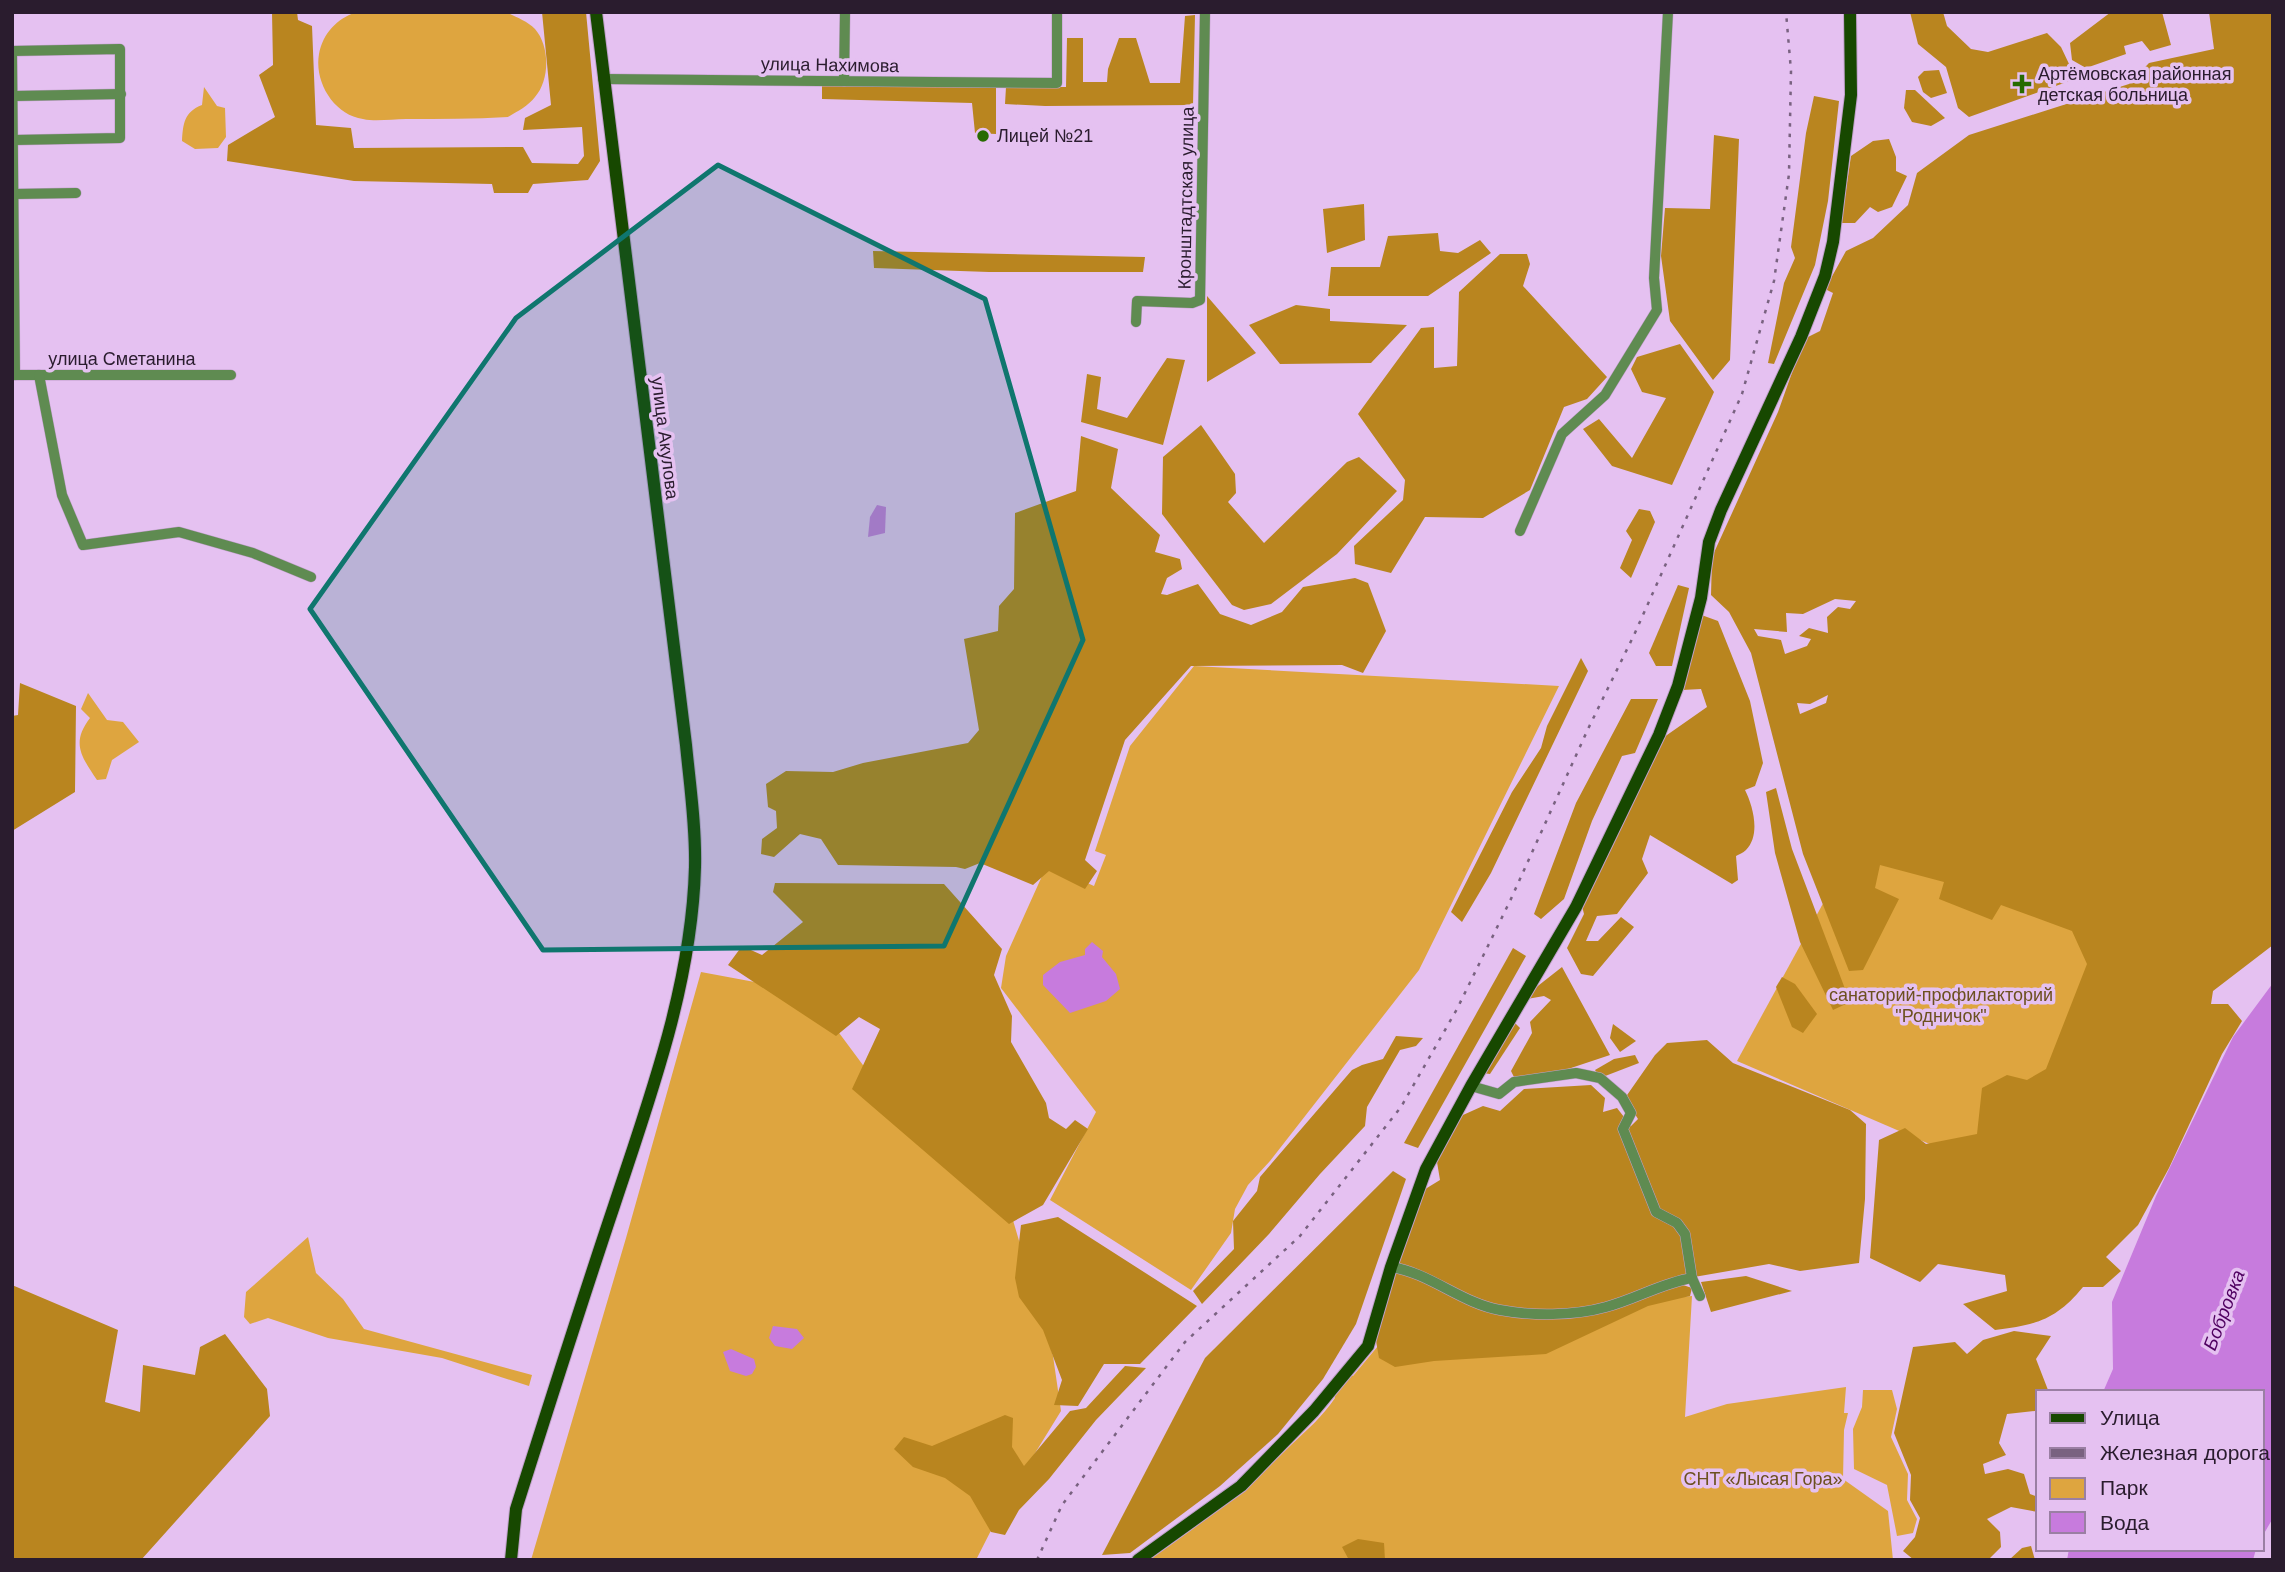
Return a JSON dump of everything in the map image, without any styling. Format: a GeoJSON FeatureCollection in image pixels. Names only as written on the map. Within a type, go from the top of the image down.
{"type":"FeatureCollection","features":[{"type":"Feature","properties":{"kind":"main road","name":"улица Акулова"},"geometry":{"type":"LineString","coordinates":[[511,1560],[516,1509],[649,1098],[673,1015],[688,943],[695,868],[686,746],[596,12]]}},
{"type":"Feature","properties":{"kind":"main road"},"geometry":{"type":"LineString","coordinates":[[1138,1560],[1241,1486],[1314,1411],[1368,1346],[1391,1267],[1426,1170],[1471,1086],[1576,906],[1659,735],[1678,686],[1701,598],[1709,542],[1721,510],[1796,349],[1825,276],[1833,242],[1851,95],[1850,12]]}},
{"type":"Feature","properties":{"kind":"street"},"geometry":{"type":"LineString","coordinates":[[844,81],[845,12]]}},
{"type":"Feature","properties":{"kind":"street","name":"улица Нахимова"},"geometry":{"type":"LineString","coordinates":[[603,79],[1057,83],[1058,12]]}},
{"type":"Feature","properties":{"kind":"street","name":"Кронштадтская улица"},"geometry":{"type":"LineString","coordinates":[[1136,321],[1136,301],[1192,303],[1200,300],[1205,12]]}},
{"type":"Feature","properties":{"kind":"street"},"geometry":{"type":"LineString","coordinates":[[1520,531],[1562,434],[1605,395],[1657,310],[1654,278],[1668,12]]}},
{"type":"Feature","properties":{"kind":"street"},"geometry":{"type":"LineString","coordinates":[[14,140],[120,138],[120,49],[12,53],[14,375]]}},
{"type":"Feature","properties":{"kind":"street"},"geometry":{"type":"LineString","coordinates":[[13,96],[121,94]]}},
{"type":"Feature","properties":{"kind":"street"},"geometry":{"type":"LineString","coordinates":[[14,194],[76,193]]}},
{"type":"Feature","properties":{"kind":"street","name":"улица Сметанина"},"geometry":{"type":"LineString","coordinates":[[14,375],[231,376]]}},
{"type":"Feature","properties":{"kind":"street"},"geometry":{"type":"LineString","coordinates":[[39,375],[62,495],[83,545],[179,532],[253,553],[311,577]]}},
{"type":"Feature","properties":{"kind":"street"},"geometry":{"type":"LineString","coordinates":[[1471,1086],[1499,1094],[1514,1082],[1576,1073],[1600,1079],[1622,1097],[1630,1113],[1623,1129],[1656,1212],[1677,1223],[1685,1234],[1692,1278],[1700,1296]]}},
{"type":"Feature","properties":{"kind":"street"},"geometry":{"type":"LineString","coordinates":[[1391,1267],[1407,1270],[1499,1310],[1541,1313],[1606,1307],[1666,1284],[1692,1278]]}},
{"type":"Feature","properties":{"kind":"highlighted area"},"geometry":{"type":"Polygon","coordinates":[[[718,165],[985,299],[1083,640],[944,946],[543,950],[310,609],[516,318],[718,165]]]}},
{"type":"Feature","properties":{"kind":"green space"},"geometry":{"type":"Polygon","coordinates":[[[356,12],[506,12],[528,24],[540,36],[546,54],[546,72],[540,90],[523,108],[508,117],[368,120],[353,116],[343,111],[328,95],[318,65],[321,46],[327,33],[337,23],[356,12]]]}},
{"type":"Feature","properties":{"kind":"green space"},"geometry":{"type":"Polygon","coordinates":[[[204,87],[217,106],[225,108],[226,137],[218,148],[195,149],[182,141],[183,129],[191,111],[202,105],[204,87]]]}},
{"type":"Feature","properties":{"kind":"green space"},"geometry":{"type":"Polygon","coordinates":[[[1194,666],[1559,686],[1419,970],[1270,1161],[1248,1185],[1235,1209],[1231,1233],[1191,1290],[1050,1200],[1096,1112],[1001,988],[1006,956],[1047,865],[1094,886],[1106,855],[1095,851],[1130,746],[1194,666]]]}},
{"type":"Feature","properties":{"kind":"green space"},"geometry":{"type":"Polygon","coordinates":[[[88,693],[107,720],[123,722],[139,742],[112,760],[106,779],[97,780],[80,749],[81,735],[90,718],[81,709],[88,693]]]}},
{"type":"Feature","properties":{"kind":"green space","name":"санаторий-профилакторий \"Родничок\""},"geometry":{"type":"Polygon","coordinates":[[[1862,832],[2117,934],[2058,1094],[1948,1152],[1737,1061],[1862,832]]]}},
{"type":"Feature","properties":{"kind":"green space"},"geometry":{"type":"Polygon","coordinates":[[[701,972],[760,983],[828,1018],[903,1119],[1012,1217],[1053,1356],[1061,1411],[1008,1497],[976,1560],[531,1560],[701,972]]]}},
{"type":"Feature","properties":{"kind":"green space"},"geometry":{"type":"Polygon","coordinates":[[[308,1237],[316,1273],[343,1299],[364,1329],[532,1375],[529,1386],[442,1358],[328,1338],[268,1318],[250,1324],[244,1317],[246,1292],[308,1237]]]}},
{"type":"Feature","properties":{"kind":"green space","name":"СНТ «Лысая Гора»"},"geometry":{"type":"Polygon","coordinates":[[[1692,1296],[1685,1417],[1727,1404],[1846,1387],[1844,1413],[1848,1413],[1844,1430],[1843,1479],[1888,1511],[1893,1560],[1149,1560],[1223,1506],[1257,1477],[1320,1417],[1335,1398],[1333,1393],[1347,1375],[1353,1376],[1383,1340],[1655,1299],[1692,1296]]]}},
{"type":"Feature","properties":{"kind":"green space"},"geometry":{"type":"Polygon","coordinates":[[[1863,1390],[1892,1390],[1897,1409],[1891,1437],[1908,1474],[1907,1500],[1917,1519],[1913,1533],[1897,1536],[1887,1485],[1854,1469],[1853,1429],[1862,1407],[1863,1390]]]}},
{"type":"Feature","properties":{"kind":"shaded area"},"geometry":{"type":"Polygon","coordinates":[[[272,12],[297,12],[298,20],[312,26],[316,125],[351,128],[354,148],[523,147],[532,163],[578,164],[584,156],[582,127],[523,130],[525,118],[551,105],[542,12],[586,12],[600,161],[588,180],[533,184],[528,193],[494,193],[492,184],[354,181],[227,161],[228,145],[275,117],[259,75],[273,65],[272,12]]]}},
{"type":"Feature","properties":{"kind":"shaded area"},"geometry":{"type":"Polygon","coordinates":[[[1910,12],[1943,12],[1947,26],[1971,49],[1988,52],[2047,33],[2061,47],[2070,66],[2089,74],[1969,117],[1958,108],[1946,67],[1918,44],[1910,12]]]}},
{"type":"Feature","properties":{"kind":"shaded area"},"geometry":{"type":"Polygon","coordinates":[[[2111,12],[2162,12],[2171,45],[2150,51],[2142,41],[2124,46],[2126,54],[2086,68],[2072,60],[2070,43],[2111,12]]]}},
{"type":"Feature","properties":{"kind":"shaded area"},"geometry":{"type":"Polygon","coordinates":[[[2209,12],[2273,12],[2273,945],[2213,991],[2211,1004],[2228,1004],[2242,1021],[2222,1054],[2169,1168],[2138,1225],[2106,1257],[2121,1271],[2103,1287],[2083,1287],[2064,1307],[2044,1319],[1995,1330],[1963,1304],[2007,1291],[2005,1275],[1938,1264],[1920,1282],[1870,1258],[1879,1140],[1905,1128],[1926,1144],[1977,1134],[1982,1088],[2007,1075],[2027,1080],[2046,1069],[2087,964],[2072,931],[2001,905],[1992,920],[1939,899],[1944,882],[1880,865],[1875,888],[1899,899],[1863,970],[1849,971],[1803,854],[1751,653],[1729,612],[1711,595],[1712,557],[1778,412],[1804,339],[1820,331],[1833,293],[1825,289],[1846,251],[1873,238],[1908,205],[1917,173],[1969,135],[2129,84],[2149,63],[2214,49],[2209,12]],[[1835,599],[1803,614],[1786,613],[1787,632],[1754,629],[1758,636],[1781,640],[1785,654],[1807,646],[1811,639],[1799,636],[1809,628],[1828,633],[1827,617],[1838,607],[1850,609],[1856,601],[1835,599]],[[1828,695],[1810,704],[1797,703],[1800,714],[1826,703],[1828,695]]]}},
{"type":"Feature","properties":{"kind":"shaded area"},"geometry":{"type":"Polygon","coordinates":[[[1195,15],[1193,105],[1005,104],[1006,87],[1066,87],[1067,38],[1083,38],[1083,82],[1107,82],[1108,69],[1119,38],[1136,38],[1150,83],[1180,83],[1185,16],[1195,15]]]}},
{"type":"Feature","properties":{"kind":"shaded area"},"geometry":{"type":"Polygon","coordinates":[[[1939,70],[1947,93],[1931,98],[1923,92],[1918,77],[1924,71],[1939,70]]]}},
{"type":"Feature","properties":{"kind":"shaded area"},"geometry":{"type":"Polygon","coordinates":[[[822,86],[996,86],[996,134],[975,133],[972,103],[822,99],[822,86]]]}},
{"type":"Feature","properties":{"kind":"shaded area"},"geometry":{"type":"Polygon","coordinates":[[[1906,90],[1915,90],[1945,118],[1931,126],[1912,122],[1904,108],[1906,90]]]}},
{"type":"Feature","properties":{"kind":"shaded area"},"geometry":{"type":"Polygon","coordinates":[[[1814,96],[1839,101],[1828,201],[1815,265],[1774,364],[1768,363],[1784,283],[1795,258],[1791,247],[1806,133],[1814,96]]]}},
{"type":"Feature","properties":{"kind":"shaded area"},"geometry":{"type":"Polygon","coordinates":[[[1714,135],[1739,139],[1730,360],[1713,380],[1670,321],[1661,256],[1665,208],[1710,209],[1714,135]]]}},
{"type":"Feature","properties":{"kind":"shaded area"},"geometry":{"type":"Polygon","coordinates":[[[1889,139],[1896,157],[1896,171],[1907,176],[1892,207],[1878,212],[1870,207],[1855,223],[1841,223],[1851,156],[1873,141],[1889,139]]]}},
{"type":"Feature","properties":{"kind":"shaded area"},"geometry":{"type":"Polygon","coordinates":[[[1364,204],[1365,240],[1327,253],[1323,209],[1364,204]]]}},
{"type":"Feature","properties":{"kind":"shaded area"},"geometry":{"type":"Polygon","coordinates":[[[1438,233],[1440,251],[1458,253],[1480,240],[1491,253],[1428,296],[1328,296],[1331,267],[1380,267],[1388,236],[1438,233]]]}},
{"type":"Feature","properties":{"kind":"shaded area"},"geometry":{"type":"Polygon","coordinates":[[[873,251],[1145,257],[1143,272],[989,272],[874,268],[873,251]]]}},
{"type":"Feature","properties":{"kind":"shaded area"},"geometry":{"type":"Polygon","coordinates":[[[1500,254],[1527,254],[1530,264],[1523,286],[1607,377],[1587,399],[1564,407],[1530,490],[1483,518],[1425,517],[1391,573],[1355,564],[1354,546],[1403,500],[1405,480],[1358,414],[1421,328],[1434,327],[1434,368],[1457,366],[1459,292],[1500,254]]]}},
{"type":"Feature","properties":{"kind":"shaded area"},"geometry":{"type":"Polygon","coordinates":[[[1207,296],[1256,353],[1207,382],[1207,296]]]}},
{"type":"Feature","properties":{"kind":"shaded area"},"geometry":{"type":"Polygon","coordinates":[[[1296,305],[1330,309],[1330,321],[1407,325],[1371,363],[1280,364],[1249,325],[1296,305]]]}},
{"type":"Feature","properties":{"kind":"shaded area"},"geometry":{"type":"Polygon","coordinates":[[[1680,344],[1714,392],[1672,485],[1612,466],[1583,429],[1599,419],[1632,458],[1666,398],[1642,392],[1631,369],[1637,357],[1680,344]]]}},
{"type":"Feature","properties":{"kind":"shaded area"},"geometry":{"type":"Polygon","coordinates":[[[1167,358],[1185,360],[1163,445],[1081,422],[1087,374],[1101,377],[1097,409],[1127,418],[1167,358]]]}},
{"type":"Feature","properties":{"kind":"shaded area"},"geometry":{"type":"Polygon","coordinates":[[[1201,425],[1235,474],[1236,493],[1228,502],[1264,543],[1347,462],[1359,457],[1397,491],[1337,554],[1271,604],[1244,610],[1232,605],[1162,514],[1163,457],[1201,425]]]}},
{"type":"Feature","properties":{"kind":"shaded area"},"geometry":{"type":"Polygon","coordinates":[[[1081,436],[1118,449],[1111,488],[1160,535],[1155,552],[1180,559],[1182,569],[1167,578],[1161,594],[1167,595],[1198,584],[1220,614],[1251,625],[1282,612],[1303,587],[1355,578],[1368,583],[1386,631],[1363,673],[1342,665],[1191,666],[1125,740],[1085,860],[1097,871],[1085,889],[1049,871],[1033,885],[980,863],[965,869],[838,865],[821,839],[800,834],[774,857],[761,854],[762,839],[777,828],[776,811],[768,807],[766,784],[786,771],[833,772],[863,763],[968,743],[979,730],[964,639],[998,631],[999,606],[1014,589],[1015,513],[1076,491],[1081,436]]]}},
{"type":"Feature","properties":{"kind":"shaded area"},"geometry":{"type":"Polygon","coordinates":[[[1639,509],[1650,511],[1655,522],[1631,578],[1620,568],[1632,540],[1626,531],[1639,509]]]}},
{"type":"Feature","properties":{"kind":"shaded area"},"geometry":{"type":"Polygon","coordinates":[[[1678,585],[1689,588],[1672,666],[1656,666],[1649,653],[1678,585]]]}},
{"type":"Feature","properties":{"kind":"shaded area"},"geometry":{"type":"Polygon","coordinates":[[[1696,613],[1718,621],[1750,701],[1763,763],[1755,786],[1745,790],[1754,820],[1751,844],[1736,856],[1738,880],[1732,884],[1650,835],[1642,859],[1648,873],[1617,914],[1597,916],[1586,941],[1598,941],[1621,917],[1634,927],[1593,976],[1581,974],[1567,948],[1584,914],[1581,902],[1657,742],[1707,707],[1701,689],[1682,690],[1696,613]]]}},
{"type":"Feature","properties":{"kind":"shaded area"},"geometry":{"type":"Polygon","coordinates":[[[1581,658],[1588,671],[1491,873],[1462,922],[1451,912],[1512,792],[1541,748],[1547,726],[1581,658]]]}},
{"type":"Feature","properties":{"kind":"shaded area"},"geometry":{"type":"Polygon","coordinates":[[[20,683],[76,706],[75,792],[12,831],[12,716],[18,715],[20,683]]]}},
{"type":"Feature","properties":{"kind":"shaded area"},"geometry":{"type":"Polygon","coordinates":[[[1631,699],[1658,699],[1635,753],[1622,756],[1592,821],[1564,899],[1541,919],[1534,914],[1576,803],[1631,699]]]}},
{"type":"Feature","properties":{"kind":"shaded area"},"geometry":{"type":"Polygon","coordinates":[[[1776,788],[1792,849],[1850,1002],[1833,1010],[1800,942],[1775,853],[1766,792],[1776,788]]]}},
{"type":"Feature","properties":{"kind":"shaded area"},"geometry":{"type":"Polygon","coordinates":[[[775,883],[944,884],[1002,949],[994,975],[1012,1016],[1011,1042],[1046,1103],[1049,1118],[1066,1129],[1075,1120],[1088,1129],[1043,1205],[1009,1224],[852,1089],[880,1029],[859,1017],[836,1036],[728,965],[742,946],[762,955],[803,922],[773,892],[775,883]]]}},
{"type":"Feature","properties":{"kind":"shaded area"},"geometry":{"type":"Polygon","coordinates":[[[1513,948],[1526,956],[1418,1148],[1404,1143],[1513,948]]]}},
{"type":"Feature","properties":{"kind":"shaded area"},"geometry":{"type":"Polygon","coordinates":[[[1562,967],[1610,1055],[1532,1081],[1517,1083],[1511,1071],[1532,1033],[1530,1022],[1551,1000],[1544,996],[1527,999],[1534,989],[1562,967]]]}},
{"type":"Feature","properties":{"kind":"shaded area"},"geometry":{"type":"Polygon","coordinates":[[[1782,977],[1795,984],[1817,1014],[1803,1033],[1792,1027],[1776,987],[1782,977]]]}},
{"type":"Feature","properties":{"kind":"shaded area"},"geometry":{"type":"Polygon","coordinates":[[[1513,1021],[1520,1028],[1490,1074],[1482,1073],[1513,1021]]]}},
{"type":"Feature","properties":{"kind":"shaded area"},"geometry":{"type":"Polygon","coordinates":[[[1613,1024],[1636,1041],[1620,1052],[1610,1038],[1613,1024]]]}},
{"type":"Feature","properties":{"kind":"shaded area"},"geometry":{"type":"Polygon","coordinates":[[[1396,1036],[1423,1038],[1416,1046],[1400,1050],[1367,1107],[1365,1126],[1269,1234],[1202,1304],[1193,1291],[1234,1249],[1233,1221],[1257,1191],[1260,1177],[1352,1070],[1383,1059],[1396,1036]]]}},
{"type":"Feature","properties":{"kind":"shaded area"},"geometry":{"type":"Polygon","coordinates":[[[1707,1040],[1733,1063],[1850,1110],[1866,1124],[1865,1199],[1859,1263],[1800,1271],[1769,1264],[1671,1281],[1601,1307],[1548,1312],[1493,1307],[1397,1262],[1422,1191],[1440,1180],[1436,1156],[1449,1127],[1463,1115],[1483,1106],[1500,1111],[1524,1089],[1591,1085],[1605,1098],[1603,1112],[1617,1108],[1631,1126],[1638,1119],[1625,1098],[1655,1055],[1667,1043],[1707,1040]]]}},
{"type":"Feature","properties":{"kind":"shaded area"},"geometry":{"type":"Polygon","coordinates":[[[1635,1055],[1639,1063],[1600,1078],[1595,1070],[1614,1059],[1635,1055]]]}},
{"type":"Feature","properties":{"kind":"shaded area"},"geometry":{"type":"Polygon","coordinates":[[[1393,1171],[1406,1179],[1356,1324],[1323,1379],[1278,1434],[1220,1486],[1130,1553],[1102,1555],[1205,1358],[1393,1171]]]}},
{"type":"Feature","properties":{"kind":"shaded area"},"geometry":{"type":"Polygon","coordinates":[[[1058,1217],[1197,1306],[1140,1364],[1104,1364],[1078,1406],[1054,1405],[1062,1380],[1043,1330],[1019,1297],[1015,1278],[1021,1225],[1058,1217]]]}},
{"type":"Feature","properties":{"kind":"shaded area"},"geometry":{"type":"Polygon","coordinates":[[[1392,1270],[1409,1273],[1464,1302],[1562,1316],[1677,1283],[1692,1288],[1690,1296],[1648,1306],[1546,1354],[1434,1361],[1395,1367],[1379,1358],[1373,1324],[1392,1270]]]}},
{"type":"Feature","properties":{"kind":"shaded area"},"geometry":{"type":"Polygon","coordinates":[[[1746,1276],[1792,1291],[1711,1312],[1701,1282],[1746,1276]]]}},
{"type":"Feature","properties":{"kind":"shaded area"},"geometry":{"type":"Polygon","coordinates":[[[12,1285],[118,1330],[105,1402],[140,1412],[143,1365],[195,1375],[200,1347],[225,1334],[267,1389],[270,1416],[141,1560],[12,1560],[12,1285]]]}},
{"type":"Feature","properties":{"kind":"shaded area"},"geometry":{"type":"Polygon","coordinates":[[[2014,1331],[2051,1336],[2036,1359],[2048,1390],[2036,1390],[2035,1411],[2007,1414],[1999,1443],[2006,1455],[1983,1464],[1985,1474],[2008,1469],[2024,1474],[2030,1494],[2036,1496],[2036,1512],[2011,1507],[1987,1519],[2000,1532],[2001,1547],[1988,1560],[1914,1560],[1903,1551],[1915,1537],[1920,1518],[1910,1500],[1911,1475],[1894,1433],[1913,1347],[1955,1342],[1967,1354],[1983,1340],[2014,1331]]]}},
{"type":"Feature","properties":{"kind":"shaded area"},"geometry":{"type":"Polygon","coordinates":[[[1125,1366],[1146,1368],[1096,1420],[1049,1479],[1019,1510],[1005,1535],[991,1532],[970,1496],[945,1478],[913,1467],[894,1449],[904,1437],[932,1446],[1005,1415],[1013,1418],[1012,1447],[1024,1466],[1070,1411],[1086,1408],[1125,1366]]]}},
{"type":"Feature","properties":{"kind":"shaded area"},"geometry":{"type":"Polygon","coordinates":[[[1358,1539],[1384,1543],[1385,1560],[1349,1560],[1342,1547],[1358,1539]]]}},
{"type":"Feature","properties":{"kind":"shaded area"},"geometry":{"type":"Polygon","coordinates":[[[2031,1546],[2035,1560],[2009,1560],[2022,1548],[2031,1546]]]}},
{"type":"Feature","properties":{"kind":"water"},"geometry":{"type":"Polygon","coordinates":[[[877,505],[886,507],[885,533],[868,537],[870,517],[877,505]]]}},
{"type":"Feature","properties":{"kind":"water"},"geometry":{"type":"Polygon","coordinates":[[[1092,942],[1103,951],[1102,957],[1116,974],[1120,989],[1106,1001],[1070,1013],[1043,985],[1043,975],[1060,962],[1085,955],[1085,949],[1092,942]]]}},
{"type":"Feature","properties":{"kind":"water","name":"Бобровка"},"geometry":{"type":"Polygon","coordinates":[[[2273,983],[2273,1518],[2264,1534],[2264,1390],[2104,1390],[2113,1369],[2112,1302],[2156,1196],[2233,1037],[2273,983]]]}},
{"type":"Feature","properties":{"kind":"water"},"geometry":{"type":"Polygon","coordinates":[[[773,1326],[797,1329],[804,1338],[792,1349],[775,1346],[769,1338],[773,1326]]]}},
{"type":"Feature","properties":{"kind":"water"},"geometry":{"type":"Polygon","coordinates":[[[731,1349],[754,1359],[756,1367],[752,1374],[746,1376],[730,1371],[723,1352],[731,1349]]]}},
{"type":"Feature","properties":{"kind":"water"},"geometry":{"type":"Polygon","coordinates":[[[2069,1551],[2255,1551],[2253,1560],[2067,1560],[2069,1551]]]}},
{"type":"Feature","properties":{"kind":"railway"},"geometry":{"type":"LineString","coordinates":[[1037,1560],[1062,1505],[1185,1342],[1300,1236],[1401,1107],[1457,1009],[1510,901],[1742,394],[1774,281],[1789,174],[1791,71],[1786,12]]}},
{"type":"Feature","properties":{"kind":"place","name":"Артёмовская районная детская больница"},"geometry":{"type":"Point","coordinates":[2022,84]}},
{"type":"Feature","properties":{"kind":"place","name":"Лицей №21"},"geometry":{"type":"Point","coordinates":[983,136]}}]}
